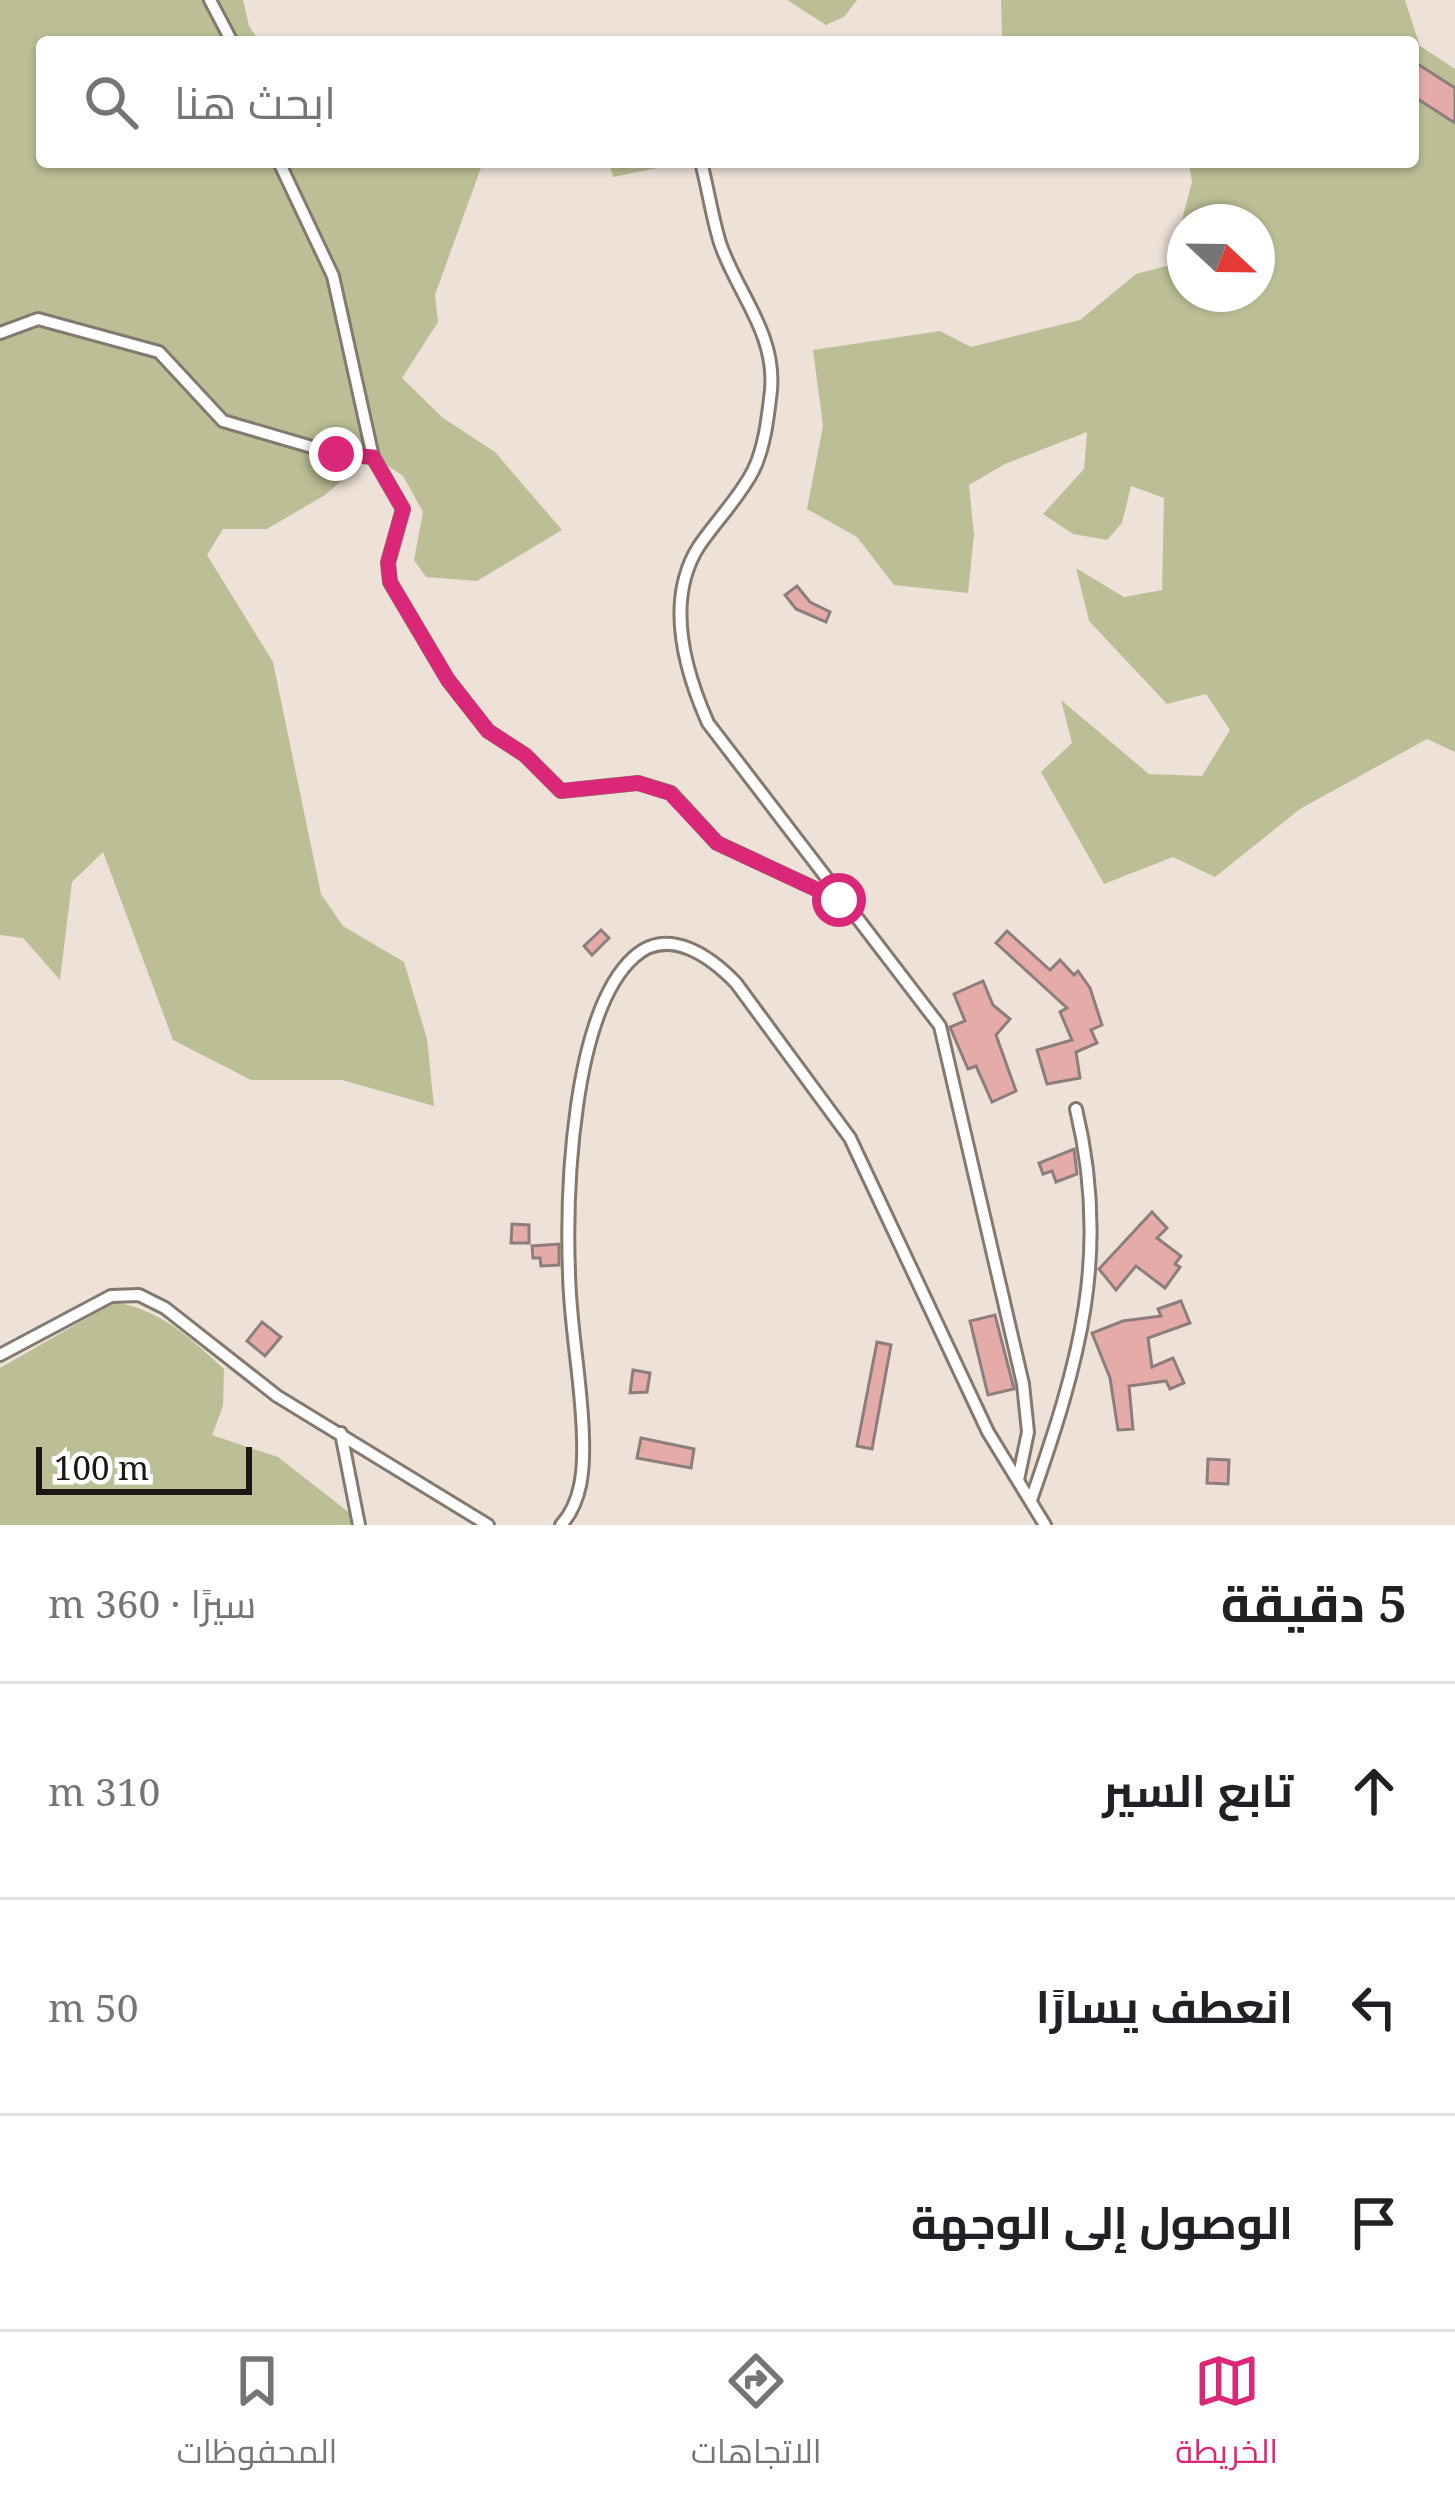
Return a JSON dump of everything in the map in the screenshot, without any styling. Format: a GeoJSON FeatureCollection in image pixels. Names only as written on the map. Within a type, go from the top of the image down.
{"type":"FeatureCollection","features":[{"type":"Feature","properties":{"kind":"street"},"geometry":{"type":"LineString","coordinates":[[210,0],[229,36]]}},
{"type":"Feature","properties":{"kind":"street"},"geometry":{"type":"LineString","coordinates":[[282,168],[333,276],[373,457],[403,509],[388,562],[390,582],[448,680],[488,731],[525,755],[561,791],[638,783],[670,793],[717,843],[839,900]]}},
{"type":"Feature","properties":{"kind":"street"},"geometry":{"type":"LineString","coordinates":[[702,168],[721,245],[759,321],[771,362],[760,452],[752,473],[697,550],[683,580],[679,610],[692,688],[708,723],[940,1026],[1025,1396],[1028,1432],[1018,1480]]}},
{"type":"Feature","properties":{"kind":"street"},"geometry":{"type":"LineString","coordinates":[[0,333],[38,320],[159,352],[223,421],[336,454],[373,457]]}},
{"type":"Feature","properties":{"kind":"street"},"geometry":{"type":"LineString","coordinates":[[562,1525],[580,1495],[583,1441],[568,1228],[588,1042],[616,974],[646,946],[680,944],[716,962],[822,1094],[850,1138],[979,1413],[1045,1525]]}},
{"type":"Feature","properties":{"kind":"street"},"geometry":{"type":"LineString","coordinates":[[1030,1500],[1073,1369],[1095,1247],[1090,1166],[1076,1109]]}},
{"type":"Feature","properties":{"kind":"street"},"geometry":{"type":"LineString","coordinates":[[0,1355],[111,1296],[139,1295],[165,1308],[277,1396],[488,1525]]}},
{"type":"Feature","properties":{"kind":"street"},"geometry":{"type":"LineString","coordinates":[[341,1433],[359,1525]]}},
{"type":"Feature","properties":{"kind":"green space"},"geometry":{"type":"Polygon","coordinates":[[[0,0],[243,0],[256,36],[36,36],[36,168],[481,168],[435,295],[438,322],[402,378],[443,418],[495,452],[562,530],[477,581],[426,577],[414,560],[423,512],[403,476],[372,455],[325,495],[267,529],[223,529],[207,555],[273,662],[321,894],[343,926],[404,962],[427,1039],[434,1106],[342,1080],[251,1080],[173,1040],[103,852],[72,882],[60,980],[23,938],[0,935],[0,0]]]}},
{"type":"Feature","properties":{"kind":"green space"},"geometry":{"type":"Polygon","coordinates":[[[787,0],[857,0],[844,17],[826,25],[787,0]]]}},
{"type":"Feature","properties":{"kind":"green space"},"geometry":{"type":"Polygon","coordinates":[[[1001,0],[1405,0],[1417,36],[1002,36],[1001,0]]]}},
{"type":"Feature","properties":{"kind":"green space"},"geometry":{"type":"Polygon","coordinates":[[[1419,43],[1455,69],[1455,752],[1427,739],[1300,809],[1215,877],[1173,857],[1104,884],[1041,772],[1072,743],[1061,700],[1149,774],[1202,776],[1230,730],[1206,694],[1167,704],[1089,621],[1076,568],[1124,597],[1162,590],[1164,498],[1131,486],[1122,523],[1107,540],[1073,534],[1043,514],[1084,469],[1087,432],[1005,464],[969,485],[974,535],[968,593],[894,585],[857,537],[807,509],[823,426],[813,350],[940,331],[971,347],[1080,320],[1136,274],[1167,266],[1167,312],[1275,312],[1275,204],[1186,204],[1190,168],[1419,168],[1419,43]]]}},
{"type":"Feature","properties":{"kind":"green space"},"geometry":{"type":"Polygon","coordinates":[[[611,168],[657,168],[613,177],[611,168]]]}},
{"type":"Feature","properties":{"kind":"green space"},"geometry":{"type":"Polygon","coordinates":[[[115,1302],[162,1319],[224,1369],[223,1406],[212,1435],[278,1457],[365,1525],[0,1525],[0,1368],[115,1302]]]}},
{"type":"Feature","properties":{"kind":"building"},"geometry":{"type":"Polygon","coordinates":[[[1419,65],[1455,88],[1455,123],[1419,100],[1419,65]]]}},
{"type":"Feature","properties":{"kind":"building"},"geometry":{"type":"Polygon","coordinates":[[[797,586],[810,602],[830,612],[826,622],[796,609],[785,595],[797,586]]]}},
{"type":"Feature","properties":{"kind":"building"},"geometry":{"type":"Polygon","coordinates":[[[601,930],[609,938],[592,955],[584,946],[601,930]]]}},
{"type":"Feature","properties":{"kind":"building"},"geometry":{"type":"Polygon","coordinates":[[[1007,931],[1050,970],[1060,960],[1074,975],[1078,971],[1090,988],[1102,1025],[1091,1030],[1097,1043],[1076,1052],[1080,1078],[1047,1084],[1037,1050],[1072,1040],[1060,1012],[1067,1008],[996,943],[1007,931]]]}},
{"type":"Feature","properties":{"kind":"building"},"geometry":{"type":"Polygon","coordinates":[[[983,981],[993,1005],[1010,1019],[996,1035],[1016,1091],[992,1102],[976,1066],[968,1069],[950,1027],[965,1021],[954,994],[983,981]]]}},
{"type":"Feature","properties":{"kind":"building"},"geometry":{"type":"Polygon","coordinates":[[[1074,1149],[1077,1174],[1056,1182],[1052,1171],[1043,1174],[1039,1163],[1074,1149]]]}},
{"type":"Feature","properties":{"kind":"building"},"geometry":{"type":"Polygon","coordinates":[[[1152,1212],[1167,1228],[1157,1238],[1181,1256],[1175,1264],[1180,1267],[1165,1288],[1136,1266],[1116,1290],[1099,1269],[1152,1212]]]}},
{"type":"Feature","properties":{"kind":"building"},"geometry":{"type":"Polygon","coordinates":[[[512,1224],[529,1225],[529,1243],[511,1243],[512,1224]]]}},
{"type":"Feature","properties":{"kind":"building"},"geometry":{"type":"Polygon","coordinates":[[[559,1244],[559,1265],[541,1266],[540,1258],[533,1258],[532,1246],[559,1244]]]}},
{"type":"Feature","properties":{"kind":"building"},"geometry":{"type":"Polygon","coordinates":[[[1181,1301],[1190,1323],[1148,1338],[1152,1367],[1173,1358],[1184,1383],[1170,1389],[1166,1381],[1129,1386],[1133,1429],[1118,1430],[1110,1378],[1092,1333],[1123,1321],[1161,1316],[1158,1309],[1181,1301]]]}},
{"type":"Feature","properties":{"kind":"building"},"geometry":{"type":"Polygon","coordinates":[[[995,1315],[1014,1389],[988,1395],[970,1321],[995,1315]]]}},
{"type":"Feature","properties":{"kind":"building"},"geometry":{"type":"Polygon","coordinates":[[[262,1322],[281,1337],[265,1356],[247,1341],[262,1322]]]}},
{"type":"Feature","properties":{"kind":"building"},"geometry":{"type":"Polygon","coordinates":[[[877,1342],[891,1345],[872,1449],[857,1446],[877,1342]]]}},
{"type":"Feature","properties":{"kind":"building"},"geometry":{"type":"Polygon","coordinates":[[[633,1370],[650,1373],[647,1392],[630,1393],[633,1370]]]}},
{"type":"Feature","properties":{"kind":"building"},"geometry":{"type":"Polygon","coordinates":[[[641,1438],[694,1449],[691,1468],[637,1458],[641,1438]]]}},
{"type":"Feature","properties":{"kind":"building"},"geometry":{"type":"Polygon","coordinates":[[[1208,1459],[1229,1460],[1228,1484],[1207,1483],[1208,1459]]]}},
{"type":"Feature","properties":{"kind":"route"},"geometry":{"type":"LineString","coordinates":[[336,454],[373,457],[403,509],[400,537],[388,562],[390,582],[448,680],[488,731],[525,755],[549,785],[561,791],[638,783],[670,793],[717,843],[839,900]]}}]}
